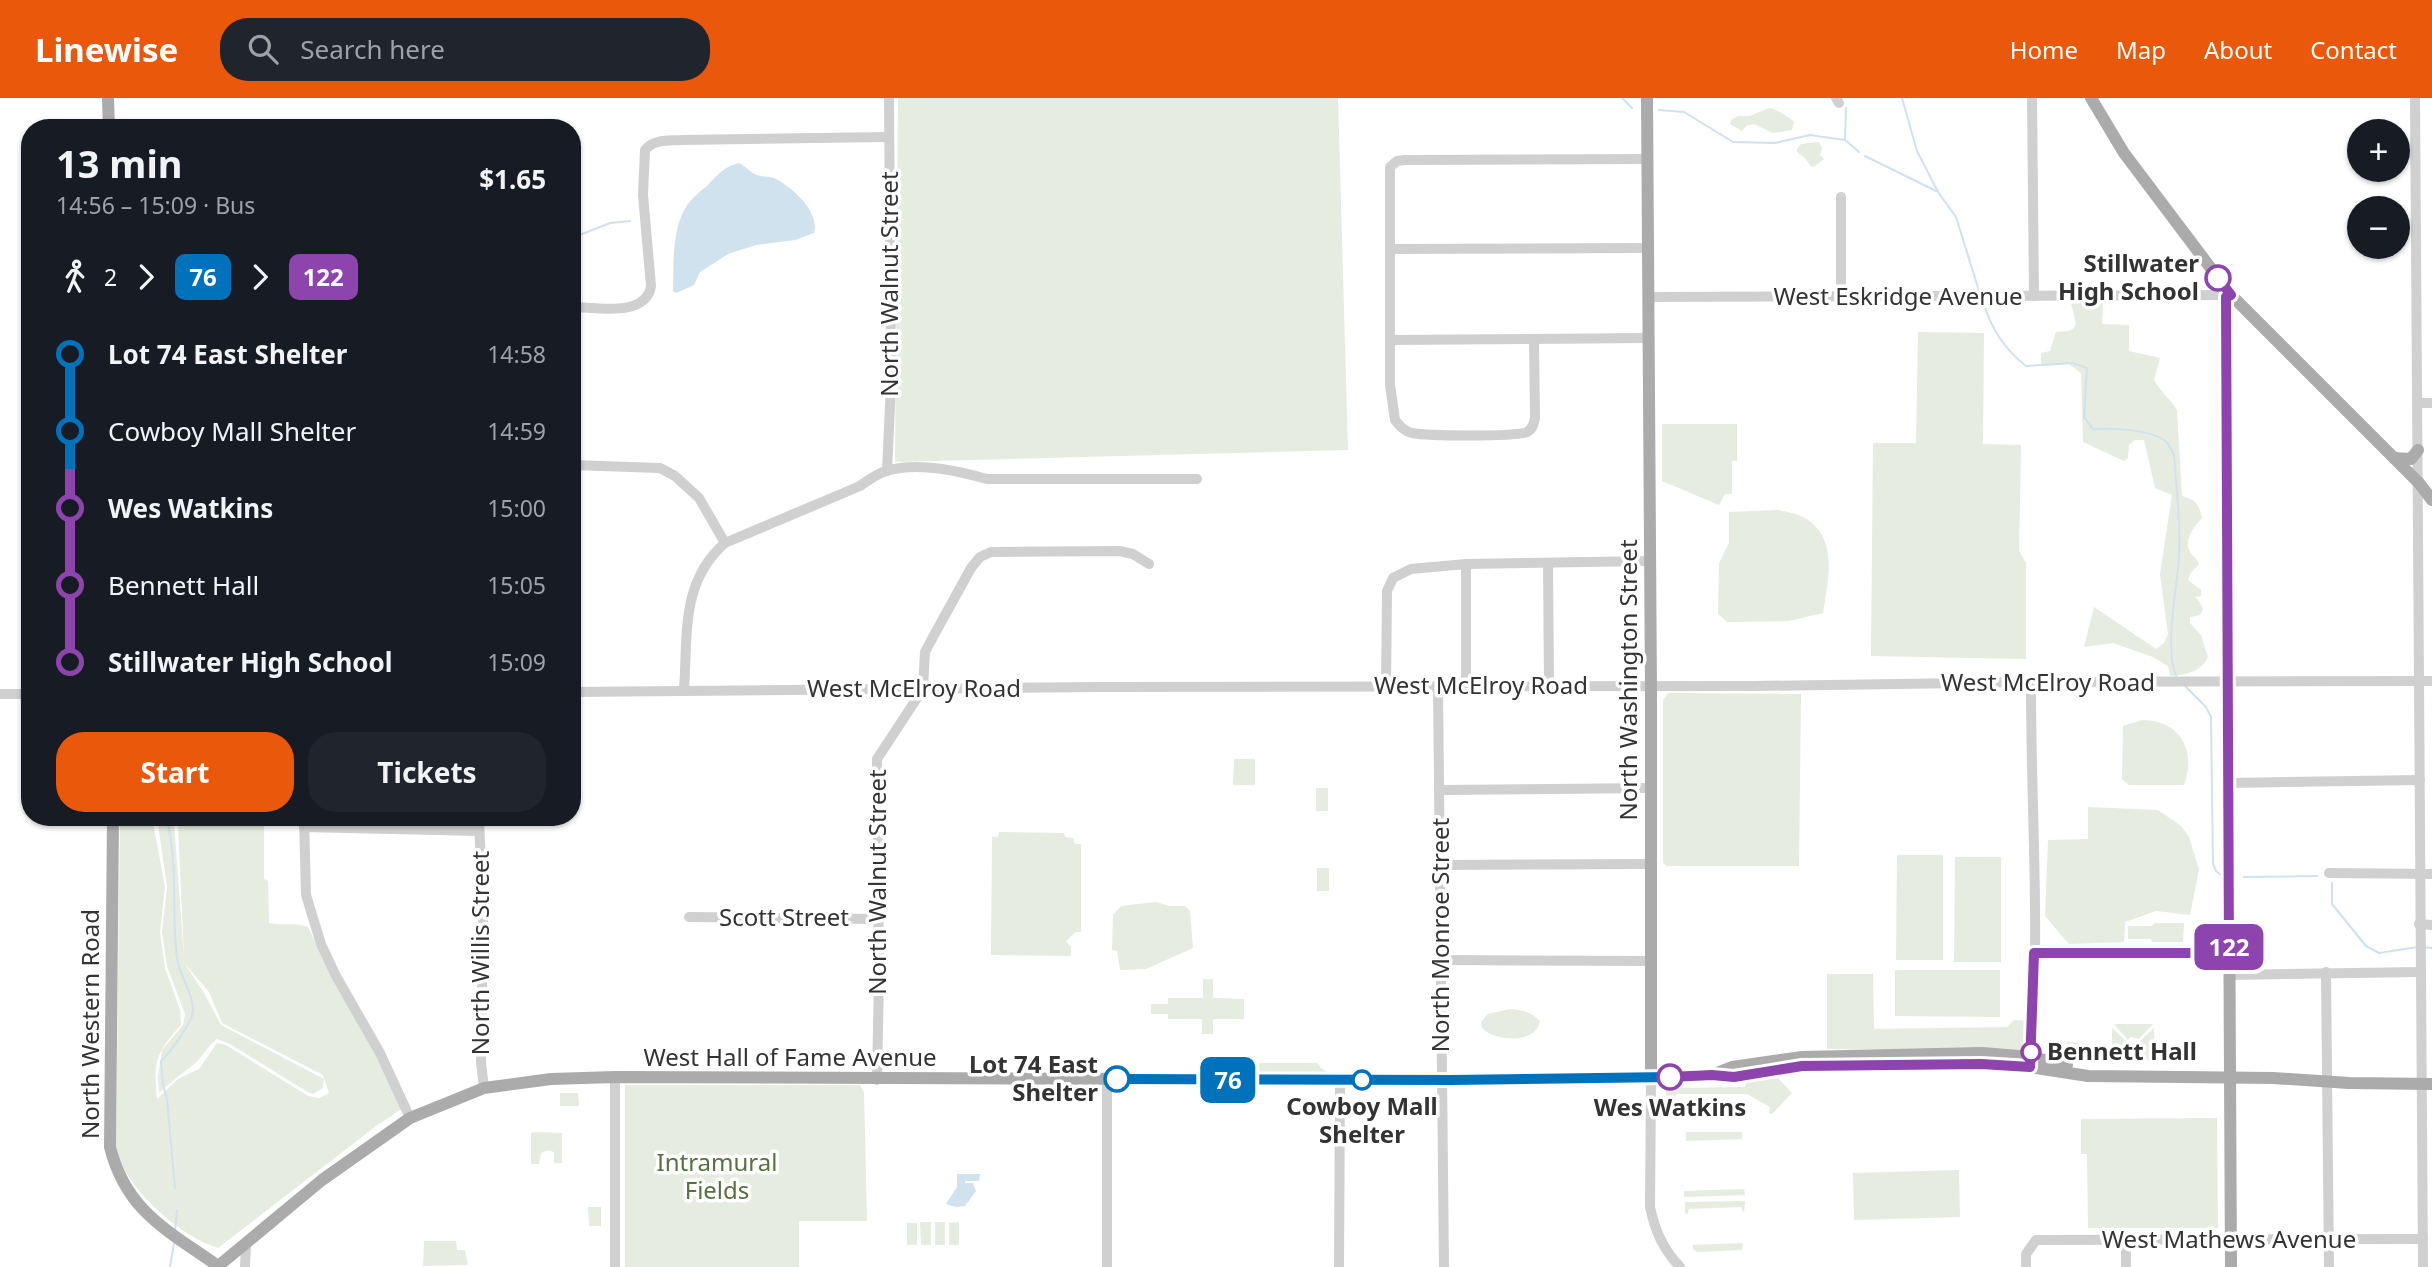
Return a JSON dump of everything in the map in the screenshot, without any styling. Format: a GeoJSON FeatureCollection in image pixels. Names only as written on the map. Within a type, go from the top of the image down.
{"type":"FeatureCollection","features":[{"type":"Feature","properties":{"kind":"main road"},"geometry":{"type":"LineString","coordinates":[[108,98],[109,119]]}},
{"type":"Feature","properties":{"kind":"main road","name":"North Washington Street"},"geometry":{"type":"LineString","coordinates":[[1647,98],[1651,1078]]}},
{"type":"Feature","properties":{"kind":"main road"},"geometry":{"type":"LineString","coordinates":[[2091,98],[2124,153],[2229,296],[2427,491]]}},
{"type":"Feature","properties":{"kind":"main road"},"geometry":{"type":"LineString","coordinates":[[2229,296],[2231,1267]]}},
{"type":"Feature","properties":{"kind":"main road"},"geometry":{"type":"LineString","coordinates":[[2394,458],[2411,459],[2418,450]]}},
{"type":"Feature","properties":{"kind":"main road","name":"North Western Road"},"geometry":{"type":"LineString","coordinates":[[113,826],[110,1147],[128,1193],[141,1209],[219,1267]]}},
{"type":"Feature","properties":{"kind":"main road","name":"West Hall of Fame Avenue"},"geometry":{"type":"LineString","coordinates":[[219,1267],[322,1180],[410,1118],[485,1088],[551,1079],[1651,1078],[1712,1075],[1734,1077],[1802,1066],[2030,1062],[2089,1069],[2108,1076],[2427,1083]]}},
{"type":"Feature","properties":{"kind":"street","name":"North Walnut Street"},"geometry":{"type":"LineString","coordinates":[[887,471],[891,384],[889,98]]}},
{"type":"Feature","properties":{"kind":"street"},"geometry":{"type":"LineString","coordinates":[[2032,98],[2034,296]]}},
{"type":"Feature","properties":{"kind":"street"},"geometry":{"type":"LineString","coordinates":[[2415,98],[2418,450],[2427,491],[2420,681],[2420,972],[2427,995],[2423,1267]]}},
{"type":"Feature","properties":{"kind":"street"},"geometry":{"type":"LineString","coordinates":[[581,307],[628,307],[644,301],[650,293],[643,195],[645,150],[648,146],[671,140],[889,137]]}},
{"type":"Feature","properties":{"kind":"street"},"geometry":{"type":"LineString","coordinates":[[1534,339],[1535,418],[1533,425],[1526,432],[1504,435],[1409,432],[1395,421],[1392,409],[1389,172],[1394,163],[1405,160],[1647,159]]}},
{"type":"Feature","properties":{"kind":"street"},"geometry":{"type":"LineString","coordinates":[[1841,197],[1842,297]]}},
{"type":"Feature","properties":{"kind":"street"},"geometry":{"type":"LineString","coordinates":[[1390,249],[1649,247]]}},
{"type":"Feature","properties":{"kind":"street","name":"West Eskridge Avenue"},"geometry":{"type":"LineString","coordinates":[[1648,297],[2229,296]]}},
{"type":"Feature","properties":{"kind":"street"},"geometry":{"type":"LineString","coordinates":[[1391,340],[1648,338]]}},
{"type":"Feature","properties":{"kind":"street"},"geometry":{"type":"LineString","coordinates":[[2418,403],[2432,403]]}},
{"type":"Feature","properties":{"kind":"street"},"geometry":{"type":"LineString","coordinates":[[581,465],[660,468],[675,475],[699,498],[725,543]]}},
{"type":"Feature","properties":{"kind":"street"},"geometry":{"type":"LineString","coordinates":[[684,690],[693,588],[700,571],[712,554],[725,543],[860,486],[877,474],[918,467],[965,473],[987,479],[1197,479]]}},
{"type":"Feature","properties":{"kind":"street"},"geometry":{"type":"LineString","coordinates":[[923,689],[925,652],[971,568],[980,557],[990,552],[1119,551],[1133,554],[1149,564]]}},
{"type":"Feature","properties":{"kind":"street"},"geometry":{"type":"LineString","coordinates":[[1386,687],[1387,591],[1393,578],[1402,573],[1411,569],[1465,564],[1650,561]]}},
{"type":"Feature","properties":{"kind":"street"},"geometry":{"type":"LineString","coordinates":[[1548,563],[1549,685]]}},
{"type":"Feature","properties":{"kind":"street"},"geometry":{"type":"LineString","coordinates":[[1465,564],[1466,686]]}},
{"type":"Feature","properties":{"kind":"street","name":"West McElroy Road"},"geometry":{"type":"LineString","coordinates":[[581,692],[2432,681]]}},
{"type":"Feature","properties":{"kind":"street"},"geometry":{"type":"LineString","coordinates":[[2030,1062],[2034,953],[2031,779],[2033,682]]}},
{"type":"Feature","properties":{"kind":"street","name":"North Monroe Street"},"geometry":{"type":"LineString","coordinates":[[1438,687],[1444,1267]]}},
{"type":"Feature","properties":{"kind":"street","name":"North Walnut Street"},"geometry":{"type":"LineString","coordinates":[[877,1080],[877,759],[923,689]]}},
{"type":"Feature","properties":{"kind":"street"},"geometry":{"type":"LineString","coordinates":[[0,694],[21,694]]}},
{"type":"Feature","properties":{"kind":"street"},"geometry":{"type":"LineString","coordinates":[[2228,783],[2420,780]]}},
{"type":"Feature","properties":{"kind":"street"},"geometry":{"type":"LineString","coordinates":[[1440,790],[1651,788]]}},
{"type":"Feature","properties":{"kind":"street"},"geometry":{"type":"LineString","coordinates":[[304,826],[306,895],[321,944],[336,978],[380,1053],[410,1118]]}},
{"type":"Feature","properties":{"kind":"street"},"geometry":{"type":"LineString","coordinates":[[340,826],[385,831],[479,831]]}},
{"type":"Feature","properties":{"kind":"street","name":"North Willis Street"},"geometry":{"type":"LineString","coordinates":[[479,826],[483,919],[481,1062],[485,1088]]}},
{"type":"Feature","properties":{"kind":"street"},"geometry":{"type":"LineString","coordinates":[[1441,865],[1651,864]]}},
{"type":"Feature","properties":{"kind":"street"},"geometry":{"type":"LineString","coordinates":[[2329,873],[2432,874]]}},
{"type":"Feature","properties":{"kind":"street","name":"Scott Street"},"geometry":{"type":"LineString","coordinates":[[689,917],[878,919]]}},
{"type":"Feature","properties":{"kind":"street"},"geometry":{"type":"LineString","coordinates":[[2419,924],[2432,925]]}},
{"type":"Feature","properties":{"kind":"street"},"geometry":{"type":"LineString","coordinates":[[2034,953],[2229,953]]}},
{"type":"Feature","properties":{"kind":"street"},"geometry":{"type":"LineString","coordinates":[[1441,960],[1652,961]]}},
{"type":"Feature","properties":{"kind":"street"},"geometry":{"type":"LineString","coordinates":[[2326,972],[2329,1267]]}},
{"type":"Feature","properties":{"kind":"street"},"geometry":{"type":"LineString","coordinates":[[2229,975],[2420,972]]}},
{"type":"Feature","properties":{"kind":"street"},"geometry":{"type":"LineString","coordinates":[[615,1077],[615,1267]]}},
{"type":"Feature","properties":{"kind":"street","name":"North Washington Street"},"geometry":{"type":"LineString","coordinates":[[1651,1078],[1650,1207],[1658,1235],[1671,1258],[1680,1267]]}},
{"type":"Feature","properties":{"kind":"street"},"geometry":{"type":"LineString","coordinates":[[1107,1079],[1108,1267]]}},
{"type":"Feature","properties":{"kind":"street"},"geometry":{"type":"LineString","coordinates":[[1339,1267],[1340,1080]]}},
{"type":"Feature","properties":{"kind":"street","name":"West Mathews Avenue"},"geometry":{"type":"LineString","coordinates":[[2026,1267],[2026,1254],[2036,1240],[2423,1239]]}},
{"type":"Feature","properties":{"kind":"street"},"geometry":{"type":"LineString","coordinates":[[2126,1240],[2126,1267]]}},
{"type":"Feature","properties":{"kind":"street"},"geometry":{"type":"LineString","coordinates":[[245,1267],[246,1244]]}},
{"type":"Feature","properties":{"kind":"green space"},"geometry":{"type":"Polygon","coordinates":[[[898,98],[1338,98],[1348,450],[895,462],[898,98]]]}},
{"type":"Feature","properties":{"kind":"green space"},"geometry":{"type":"Polygon","coordinates":[[[1769,108],[1792,120],[1792,130],[1773,133],[1754,124],[1746,126],[1742,131],[1730,124],[1731,120],[1738,116],[1750,116],[1769,108]]]}},
{"type":"Feature","properties":{"kind":"green space"},"geometry":{"type":"Polygon","coordinates":[[[1819,142],[1822,148],[1820,155],[1824,159],[1811,167],[1797,149],[1801,144],[1819,142]]]}},
{"type":"Feature","properties":{"kind":"green space"},"geometry":{"type":"Polygon","coordinates":[[[2071,303],[2103,303],[2102,324],[2129,325],[2129,351],[2160,358],[2154,380],[2177,410],[2182,496],[2196,503],[2202,518],[2193,528],[2188,541],[2189,550],[2199,564],[2188,580],[2201,590],[2201,596],[2195,597],[2203,609],[2200,615],[2190,617],[2190,623],[2201,635],[2208,657],[2201,666],[2187,674],[2170,676],[2168,666],[2153,657],[2113,643],[2084,647],[2094,607],[2156,649],[2164,643],[2168,634],[2160,574],[2172,495],[2155,488],[2144,440],[2134,440],[2129,445],[2128,458],[2124,461],[2083,442],[2081,373],[2069,364],[2043,366],[2041,363],[2041,353],[2050,351],[2056,332],[2075,327],[2071,303]]]}},
{"type":"Feature","properties":{"kind":"green space"},"geometry":{"type":"Polygon","coordinates":[[[1918,332],[1984,333],[1983,444],[2021,445],[2019,551],[2026,563],[2026,659],[1871,656],[1873,443],[1916,443],[1918,332]]]}},
{"type":"Feature","properties":{"kind":"green space"},"geometry":{"type":"Polygon","coordinates":[[[1662,424],[1737,424],[1737,461],[1732,461],[1732,494],[1725,494],[1719,505],[1662,481],[1662,424]]]}},
{"type":"Feature","properties":{"kind":"green space"},"geometry":{"type":"Polygon","coordinates":[[[1779,510],[1801,516],[1822,534],[1829,572],[1823,613],[1789,621],[1727,622],[1718,614],[1719,563],[1729,543],[1729,512],[1779,510]]]}},
{"type":"Feature","properties":{"kind":"green space"},"geometry":{"type":"Polygon","coordinates":[[[1668,693],[1801,694],[1799,866],[1667,866],[1663,863],[1663,700],[1668,693]]]}},
{"type":"Feature","properties":{"kind":"green space"},"geometry":{"type":"Polygon","coordinates":[[[2142,720],[2166,725],[2182,739],[2188,760],[2184,785],[2129,785],[2122,779],[2123,726],[2142,720]]]}},
{"type":"Feature","properties":{"kind":"green space"},"geometry":{"type":"Polygon","coordinates":[[[1234,759],[1255,759],[1255,785],[1233,785],[1234,759]]]}},
{"type":"Feature","properties":{"kind":"green space"},"geometry":{"type":"Polygon","coordinates":[[[1316,788],[1328,788],[1328,811],[1316,811],[1316,788]]]}},
{"type":"Feature","properties":{"kind":"green space"},"geometry":{"type":"Polygon","coordinates":[[[2088,807],[2158,810],[2181,826],[2189,837],[2199,869],[2190,915],[2156,911],[2125,922],[2124,942],[2069,944],[2045,916],[2048,840],[2088,839],[2088,807]]]}},
{"type":"Feature","properties":{"kind":"green space"},"geometry":{"type":"Polygon","coordinates":[[[120,826],[154,826],[165,887],[160,932],[165,968],[180,1010],[181,1025],[166,1043],[161,1051],[158,1058],[157,1099],[178,1079],[199,1069],[217,1043],[226,1045],[308,1096],[320,1098],[329,1093],[323,1075],[222,1023],[209,992],[185,964],[221,1025],[324,1079],[323,1088],[313,1094],[306,1091],[230,1044],[217,1039],[197,1061],[159,1093],[158,1076],[162,1050],[183,1025],[185,1014],[167,966],[162,933],[167,887],[158,826],[174,826],[184,957],[178,826],[264,826],[264,879],[268,881],[269,923],[308,927],[336,987],[355,1013],[403,1108],[218,1248],[176,1226],[151,1204],[121,1164],[116,1145],[120,826]]]}},
{"type":"Feature","properties":{"kind":"green space"},"geometry":{"type":"Polygon","coordinates":[[[999,832],[1064,833],[1065,837],[1073,838],[1075,844],[1081,844],[1081,932],[1076,932],[1066,941],[1071,947],[1071,956],[991,955],[992,837],[998,837],[999,832]]]}},
{"type":"Feature","properties":{"kind":"green space"},"geometry":{"type":"Polygon","coordinates":[[[1897,855],[1943,855],[1943,960],[1896,960],[1897,855]]]}},
{"type":"Feature","properties":{"kind":"green space"},"geometry":{"type":"Polygon","coordinates":[[[1955,857],[2001,857],[2001,962],[1954,962],[1955,857]]]}},
{"type":"Feature","properties":{"kind":"green space"},"geometry":{"type":"Polygon","coordinates":[[[1317,868],[1329,868],[1329,891],[1317,891],[1317,868]]]}},
{"type":"Feature","properties":{"kind":"green space"},"geometry":{"type":"Polygon","coordinates":[[[1156,902],[1169,906],[1185,906],[1190,911],[1193,948],[1146,969],[1120,970],[1117,951],[1112,950],[1113,915],[1121,906],[1156,902]]]}},
{"type":"Feature","properties":{"kind":"green space"},"geometry":{"type":"Polygon","coordinates":[[[2155,923],[2184,923],[2183,942],[2128,939],[2128,926],[2152,926],[2155,923]]]}},
{"type":"Feature","properties":{"kind":"green space"},"geometry":{"type":"Polygon","coordinates":[[[1895,970],[2000,970],[2000,1017],[1895,1016],[1895,970]]]}},
{"type":"Feature","properties":{"kind":"green space"},"geometry":{"type":"Polygon","coordinates":[[[1827,974],[1873,974],[1874,1029],[2007,1027],[2014,1020],[2032,1021],[2031,1051],[1827,1049],[1827,974]]]}},
{"type":"Feature","properties":{"kind":"green space"},"geometry":{"type":"Polygon","coordinates":[[[1203,979],[1213,979],[1213,998],[1244,999],[1244,1019],[1213,1019],[1213,1034],[1202,1034],[1202,1019],[1168,1019],[1168,1014],[1151,1014],[1151,1004],[1168,1004],[1168,998],[1203,998],[1203,979]]]}},
{"type":"Feature","properties":{"kind":"green space"},"geometry":{"type":"Polygon","coordinates":[[[1510,1009],[1526,1012],[1537,1018],[1540,1021],[1537,1028],[1523,1037],[1505,1038],[1488,1033],[1482,1028],[1481,1022],[1488,1014],[1510,1009]]]}},
{"type":"Feature","properties":{"kind":"green space"},"geometry":{"type":"Polygon","coordinates":[[[2114,1024],[2153,1024],[2139,1039],[2131,1037],[2128,1040],[2114,1024]]]}},
{"type":"Feature","properties":{"kind":"green space"},"geometry":{"type":"Polygon","coordinates":[[[2112,1028],[2127,1042],[2127,1051],[2117,1063],[2112,1064],[2112,1028]]]}},
{"type":"Feature","properties":{"kind":"green space"},"geometry":{"type":"Polygon","coordinates":[[[2154,1028],[2155,1064],[2152,1064],[2139,1052],[2140,1041],[2154,1028]]]}},
{"type":"Feature","properties":{"kind":"green space"},"geometry":{"type":"Polygon","coordinates":[[[2067,1042],[2084,1043],[2084,1054],[2067,1054],[2067,1042]]]}},
{"type":"Feature","properties":{"kind":"green space"},"geometry":{"type":"Polygon","coordinates":[[[1240,1063],[1318,1063],[1340,1081],[1198,1080],[1205,1068],[1240,1063]]]}},
{"type":"Feature","properties":{"kind":"green space"},"geometry":{"type":"Polygon","coordinates":[[[1777,1077],[1792,1093],[1772,1114],[1769,1113],[1770,1107],[1747,1094],[1676,1094],[1675,1116],[1666,1118],[1666,1088],[1745,1087],[1750,1080],[1777,1077]]]}},
{"type":"Feature","properties":{"kind":"green space","name":"Intramural Fields"},"geometry":{"type":"Polygon","coordinates":[[[625,1085],[860,1085],[864,1093],[867,1221],[799,1221],[799,1267],[625,1267],[625,1085]]]}},
{"type":"Feature","properties":{"kind":"green space"},"geometry":{"type":"Polygon","coordinates":[[[560,1093],[578,1093],[579,1106],[560,1106],[560,1093]]]}},
{"type":"Feature","properties":{"kind":"green space"},"geometry":{"type":"Polygon","coordinates":[[[2217,1118],[2218,1228],[2088,1228],[2087,1154],[2081,1154],[2081,1119],[2217,1118]]]}},
{"type":"Feature","properties":{"kind":"green space"},"geometry":{"type":"Polygon","coordinates":[[[1686,1132],[1742,1132],[1742,1139],[1686,1141],[1686,1132]]]}},
{"type":"Feature","properties":{"kind":"green space"},"geometry":{"type":"Polygon","coordinates":[[[531,1133],[562,1133],[562,1163],[554,1163],[554,1152],[548,1150],[541,1153],[539,1164],[531,1164],[531,1133]]]}},
{"type":"Feature","properties":{"kind":"green space"},"geometry":{"type":"Polygon","coordinates":[[[1959,1170],[1960,1217],[1854,1220],[1853,1173],[1959,1170]]]}},
{"type":"Feature","properties":{"kind":"green space"},"geometry":{"type":"Polygon","coordinates":[[[1744,1189],[1745,1195],[1684,1197],[1684,1191],[1744,1189]]]}},
{"type":"Feature","properties":{"kind":"green space"},"geometry":{"type":"Polygon","coordinates":[[[1745,1201],[1744,1213],[1741,1207],[1689,1209],[1687,1214],[1685,1213],[1685,1202],[1745,1201]]]}},
{"type":"Feature","properties":{"kind":"green space"},"geometry":{"type":"Polygon","coordinates":[[[588,1207],[601,1207],[601,1226],[589,1226],[588,1207]]]}},
{"type":"Feature","properties":{"kind":"green space"},"geometry":{"type":"Polygon","coordinates":[[[920,1222],[931,1222],[931,1245],[921,1245],[920,1222]]]}},
{"type":"Feature","properties":{"kind":"green space"},"geometry":{"type":"Polygon","coordinates":[[[935,1222],[945,1222],[945,1245],[935,1245],[935,1222]]]}},
{"type":"Feature","properties":{"kind":"green space"},"geometry":{"type":"Polygon","coordinates":[[[959,1222],[959,1245],[949,1245],[949,1223],[959,1222]]]}},
{"type":"Feature","properties":{"kind":"green space"},"geometry":{"type":"Polygon","coordinates":[[[907,1223],[917,1223],[917,1245],[907,1245],[907,1223]]]}},
{"type":"Feature","properties":{"kind":"green space"},"geometry":{"type":"Polygon","coordinates":[[[424,1241],[456,1241],[457,1250],[465,1250],[468,1265],[423,1266],[424,1241]]]}},
{"type":"Feature","properties":{"kind":"green space"},"geometry":{"type":"Polygon","coordinates":[[[1743,1243],[1742,1250],[1697,1252],[1693,1249],[1693,1245],[1743,1243]]]}},
{"type":"Feature","properties":{"kind":"water"},"geometry":{"type":"Polygon","coordinates":[[[739,163],[752,173],[774,178],[789,187],[809,208],[815,225],[814,233],[795,240],[756,245],[728,254],[700,272],[694,285],[676,293],[673,291],[674,246],[683,214],[692,199],[718,174],[739,163]]]}},
{"type":"Feature","properties":{"kind":"water"},"geometry":{"type":"Polygon","coordinates":[[[957,1174],[980,1174],[979,1181],[965,1181],[973,1183],[976,1191],[965,1206],[956,1207],[946,1204],[957,1187],[957,1174]]]}},
{"type":"Feature","properties":{"kind":"waterway"},"geometry":{"type":"LineString","coordinates":[[1622,98],[1632,108]]}},
{"type":"Feature","properties":{"kind":"waterway"},"geometry":{"type":"LineString","coordinates":[[1902,98],[1917,151],[1938,192],[1956,217],[1979,291]]}},
{"type":"Feature","properties":{"kind":"waterway"},"geometry":{"type":"LineString","coordinates":[[1846,108],[1845,140],[1859,152]]}},
{"type":"Feature","properties":{"kind":"waterway"},"geometry":{"type":"LineString","coordinates":[[1659,110],[1684,112],[1733,142],[1775,143],[1810,135],[1845,140]]}},
{"type":"Feature","properties":{"kind":"waterway"},"geometry":{"type":"LineString","coordinates":[[1865,156],[1936,191]]}},
{"type":"Feature","properties":{"kind":"waterway"},"geometry":{"type":"LineString","coordinates":[[581,234],[610,223],[630,221]]}},
{"type":"Feature","properties":{"kind":"waterway"},"geometry":{"type":"LineString","coordinates":[[1983,302],[2000,338],[2026,366],[2072,363],[2087,368],[2084,417],[2093,429],[2120,429],[2150,434],[2165,441],[2174,455],[2179,529],[2171,651],[2177,678]]}},
{"type":"Feature","properties":{"kind":"waterway"},"geometry":{"type":"LineString","coordinates":[[2184,685],[2206,707],[2211,717],[2213,864],[2221,875]]}},
{"type":"Feature","properties":{"kind":"waterway"},"geometry":{"type":"LineString","coordinates":[[168,826],[174,870],[177,958],[193,1009],[183,1033],[161,1061],[175,1188]]}},
{"type":"Feature","properties":{"kind":"waterway"},"geometry":{"type":"LineString","coordinates":[[2244,877],[2317,876]]}},
{"type":"Feature","properties":{"kind":"waterway"},"geometry":{"type":"LineString","coordinates":[[2332,883],[2332,904],[2366,946],[2379,953],[2418,947]]}},
{"type":"Feature","properties":{"kind":"waterway"},"geometry":{"type":"LineString","coordinates":[[2423,947],[2432,948]]}},
{"type":"Feature","properties":{"kind":"waterway"},"geometry":{"type":"LineString","coordinates":[[175,1230],[177,1210]]}},
{"type":"Feature","properties":{"kind":"waterway"},"geometry":{"type":"LineString","coordinates":[[170,1267],[174,1243]]}},
{"type":"Feature","properties":{"kind":"bus line","name":"122"},"geometry":{"type":"LineString","coordinates":[[1670,1077],[1734,1077],[1802,1066],[1981,1064],[2030,1067],[2034,953],[2229,953],[2226,297],[2231,295],[2218,278]]}},
{"type":"Feature","properties":{"kind":"bus line","name":"76"},"geometry":{"type":"LineString","coordinates":[[1117,1079],[1451,1080],[1670,1077]]}},
{"type":"Feature","properties":{"kind":"place","name":"Stillwater High School"},"geometry":{"type":"Point","coordinates":[2218,278]}},
{"type":"Feature","properties":{"kind":"place","name":"Bennett Hall"},"geometry":{"type":"Point","coordinates":[2031,1052]}},
{"type":"Feature","properties":{"kind":"place","name":"Wes Watkins"},"geometry":{"type":"Point","coordinates":[1670,1077]}},
{"type":"Feature","properties":{"kind":"place","name":"Lot 74 East Shelter"},"geometry":{"type":"Point","coordinates":[1117,1079]}},
{"type":"Feature","properties":{"kind":"place","name":"Cowboy Mall Shelter"},"geometry":{"type":"Point","coordinates":[1362,1080]}}]}
